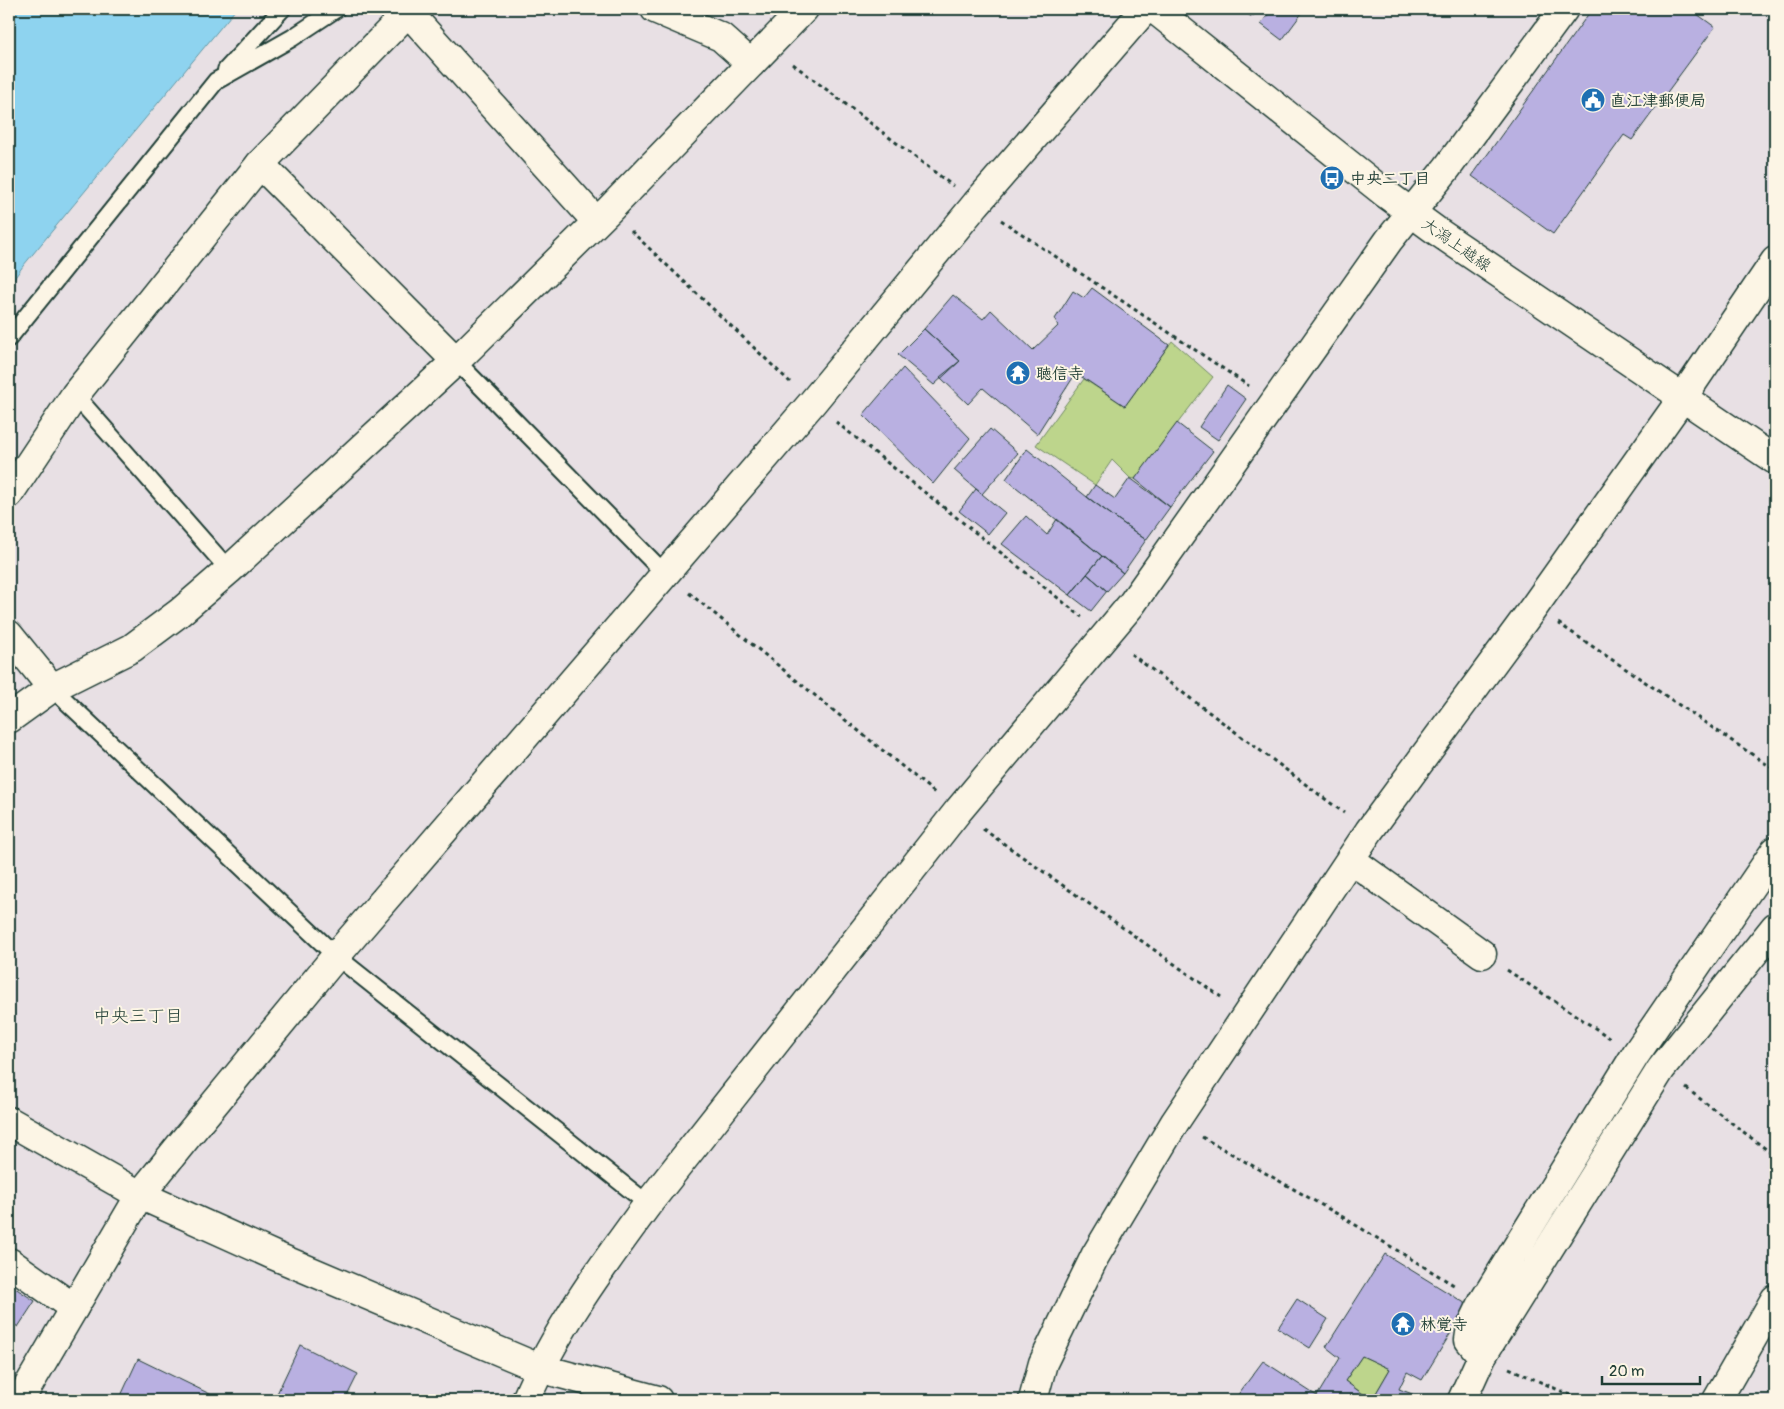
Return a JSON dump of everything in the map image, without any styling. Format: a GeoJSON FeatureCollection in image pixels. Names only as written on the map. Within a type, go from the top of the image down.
{"type":"FeatureCollection","features":[{"type":"Feature","properties":{"kind":"street"},"geometry":{"type":"LineString","coordinates":[[654,9],[760,55]]}},
{"type":"Feature","properties":{"kind":"street"},"geometry":{"type":"LineString","coordinates":[[9,718],[52,688],[132,648],[179,613],[229,570],[456,361],[602,216],[804,9]]}},
{"type":"Feature","properties":{"kind":"street"},"geometry":{"type":"LineString","coordinates":[[20,1400],[140,1196],[336,956],[812,403],[976,204],[1145,9]]}},
{"type":"Feature","properties":{"kind":"street","name":"大潟上越線"},"geometry":{"type":"LineString","coordinates":[[1154,9],[1411,212],[1775,460]]}},
{"type":"Feature","properties":{"kind":"street"},"geometry":{"type":"LineString","coordinates":[[526,1400],[540,1368],[608,1258],[648,1204],[958,811],[1130,606],[1411,212],[1447,168],[1564,9]]}},
{"type":"Feature","properties":{"kind":"street"},"geometry":{"type":"LineString","coordinates":[[9,494],[75,396],[260,164],[410,10],[602,216]]}},
{"type":"Feature","properties":{"kind":"street"},"geometry":{"type":"LineString","coordinates":[[260,164],[456,361]]}},
{"type":"Feature","properties":{"kind":"street"},"geometry":{"type":"LineString","coordinates":[[1033,1400],[1043,1363],[1095,1256],[1175,1122],[1369,831],[1534,607],[1683,397],[1775,261]]}},
{"type":"Feature","properties":{"kind":"street"},"geometry":{"type":"LineString","coordinates":[[9,635],[52,688]]}},
{"type":"Feature","properties":{"kind":"street"},"geometry":{"type":"LineString","coordinates":[[1482,1356],[1469,1340],[1471,1327],[1483,1302],[1636,1054],[1775,851]]}},
{"type":"Feature","properties":{"kind":"street"},"geometry":{"type":"LineString","coordinates":[[1350,859],[1482,954]]}},
{"type":"Feature","properties":{"kind":"street"},"geometry":{"type":"LineString","coordinates":[[1462,1400],[1482,1356],[1661,1069],[1775,927]]}},
{"type":"Feature","properties":{"kind":"street"},"geometry":{"type":"LineString","coordinates":[[9,1121],[140,1196],[272,1256],[540,1368],[658,1400]]}},
{"type":"Feature","properties":{"kind":"street"},"geometry":{"type":"LineString","coordinates":[[9,1262],[74,1308]]}},
{"type":"Feature","properties":{"kind":"street"},"geometry":{"type":"LineString","coordinates":[[1717,1400],[1775,1299]]}},
{"type":"Feature","properties":{"kind":"lane"},"geometry":{"type":"LineString","coordinates":[[9,338],[216,81],[282,9]]}},
{"type":"Feature","properties":{"kind":"lane"},"geometry":{"type":"LineString","coordinates":[[216,81],[292,38],[336,9]]}},
{"type":"Feature","properties":{"kind":"lane"},"geometry":{"type":"LineString","coordinates":[[456,361],[665,574]]}},
{"type":"Feature","properties":{"kind":"lane"},"geometry":{"type":"LineString","coordinates":[[75,396],[229,570]]}},
{"type":"Feature","properties":{"kind":"lane"},"geometry":{"type":"LineString","coordinates":[[52,688],[336,956],[648,1204]]}},
{"type":"Feature","properties":{"kind":"path"},"geometry":{"type":"LineString","coordinates":[[760,55],[976,204],[1275,403]]}},
{"type":"Feature","properties":{"kind":"path"},"geometry":{"type":"LineString","coordinates":[[602,216],[812,403],[1106,635],[1369,831]]}},
{"type":"Feature","properties":{"kind":"path"},"geometry":{"type":"LineString","coordinates":[[665,574],[958,811],[1246,1015]]}},
{"type":"Feature","properties":{"kind":"path"},"geometry":{"type":"LineString","coordinates":[[1534,607],[1775,770]]}},
{"type":"Feature","properties":{"kind":"path"},"geometry":{"type":"LineString","coordinates":[[1482,954],[1636,1054]]}},
{"type":"Feature","properties":{"kind":"path"},"geometry":{"type":"LineString","coordinates":[[1661,1069],[1775,1156]]}},
{"type":"Feature","properties":{"kind":"path"},"geometry":{"type":"LineString","coordinates":[[1175,1122],[1341,1216],[1483,1302]]}},
{"type":"Feature","properties":{"kind":"path"},"geometry":{"type":"LineString","coordinates":[[1482,1356],[1582,1400]]}},
{"type":"Feature","properties":{"kind":"green space"},"geometry":{"type":"Polygon","coordinates":[[[1172,341],[1213,377],[1135,479],[1130,478],[1112,460],[1095,485],[1036,445],[1084,379],[1125,406],[1172,341]]]}},
{"type":"Feature","properties":{"kind":"green space"},"geometry":{"type":"Polygon","coordinates":[[[1362,1356],[1390,1369],[1372,1400],[1345,1381],[1362,1356]]]}},
{"type":"Feature","properties":{"kind":"water"},"geometry":{"type":"Polygon","coordinates":[[[9,9],[236,9],[23,266],[9,286],[9,9]]]}},
{"type":"Feature","properties":{"kind":"building"},"geometry":{"type":"Polygon","coordinates":[[[1240,9],[1258,9],[1252,17],[1240,9]]]}},
{"type":"Feature","properties":{"kind":"building"},"geometry":{"type":"Polygon","coordinates":[[[1272,9],[1305,9],[1282,40],[1261,24],[1272,9]]]}},
{"type":"Feature","properties":{"kind":"building"},"geometry":{"type":"Polygon","coordinates":[[[1592,9],[1690,9],[1715,27],[1632,140],[1624,135],[1553,234],[1472,176],[1592,9]]]}},
{"type":"Feature","properties":{"kind":"building"},"geometry":{"type":"Polygon","coordinates":[[[1092,288],[1169,345],[1125,406],[1076,373],[1037,434],[983,388],[968,404],[940,377],[960,361],[924,329],[953,295],[983,319],[991,310],[1033,350],[1058,326],[1055,319],[1073,291],[1084,298],[1092,288]]]}},
{"type":"Feature","properties":{"kind":"building"},"geometry":{"type":"Polygon","coordinates":[[[924,329],[960,361],[934,385],[898,355],[924,329]]]}},
{"type":"Feature","properties":{"kind":"building"},"geometry":{"type":"Polygon","coordinates":[[[903,368],[970,438],[933,484],[863,415],[903,368]]]}},
{"type":"Feature","properties":{"kind":"building"},"geometry":{"type":"Polygon","coordinates":[[[1227,385],[1246,399],[1218,440],[1199,427],[1227,385]]]}},
{"type":"Feature","properties":{"kind":"building"},"geometry":{"type":"Polygon","coordinates":[[[1177,423],[1213,451],[1170,507],[1135,479],[1177,423]]]}},
{"type":"Feature","properties":{"kind":"building"},"geometry":{"type":"Polygon","coordinates":[[[990,429],[1018,453],[982,494],[954,470],[990,429]]]}},
{"type":"Feature","properties":{"kind":"building"},"geometry":{"type":"Polygon","coordinates":[[[1027,449],[1087,497],[1146,540],[1123,573],[1006,479],[1027,449]]]}},
{"type":"Feature","properties":{"kind":"building"},"geometry":{"type":"Polygon","coordinates":[[[1130,478],[1170,507],[1146,540],[1087,497],[1095,485],[1115,499],[1130,478]]]}},
{"type":"Feature","properties":{"kind":"building"},"geometry":{"type":"Polygon","coordinates":[[[976,489],[1005,513],[988,534],[959,511],[976,489]]]}},
{"type":"Feature","properties":{"kind":"building"},"geometry":{"type":"Polygon","coordinates":[[[1026,516],[1047,535],[1057,519],[1102,556],[1070,595],[1002,544],[1026,516]]]}},
{"type":"Feature","properties":{"kind":"building"},"geometry":{"type":"Polygon","coordinates":[[[1102,556],[1123,573],[1107,591],[1087,574],[1102,556]]]}},
{"type":"Feature","properties":{"kind":"building"},"geometry":{"type":"Polygon","coordinates":[[[1087,574],[1107,591],[1091,611],[1070,595],[1087,574]]]}},
{"type":"Feature","properties":{"kind":"building"},"geometry":{"type":"Polygon","coordinates":[[[1385,1254],[1468,1305],[1422,1380],[1407,1372],[1399,1389],[1415,1395],[1413,1400],[1372,1400],[1390,1369],[1362,1356],[1345,1381],[1371,1400],[1234,1400],[1263,1361],[1317,1396],[1340,1358],[1326,1347],[1385,1254]]]}},
{"type":"Feature","properties":{"kind":"building"},"geometry":{"type":"Polygon","coordinates":[[[9,1284],[35,1301],[18,1327],[9,1321],[9,1284]]]}},
{"type":"Feature","properties":{"kind":"building"},"geometry":{"type":"Polygon","coordinates":[[[1297,1299],[1328,1319],[1310,1348],[1278,1328],[1297,1299]]]}},
{"type":"Feature","properties":{"kind":"building"},"geometry":{"type":"Polygon","coordinates":[[[300,1345],[358,1374],[345,1400],[274,1400],[300,1345]]]}},
{"type":"Feature","properties":{"kind":"building"},"geometry":{"type":"Polygon","coordinates":[[[138,1359],[216,1397],[215,1400],[119,1400],[138,1359]]]}},
{"type":"Feature","properties":{"kind":"building"},"geometry":{"type":"Polygon","coordinates":[[[1415,1395],[1433,1400],[1413,1400],[1415,1395]]]}},
{"type":"Feature","properties":{"kind":"place","name":"直江津郵便局"},"geometry":{"type":"Point","coordinates":[1593,100]}},
{"type":"Feature","properties":{"kind":"place","name":"中央二丁目"},"geometry":{"type":"Point","coordinates":[1332,178]}},
{"type":"Feature","properties":{"kind":"place","name":"聴信寺"},"geometry":{"type":"Point","coordinates":[1018,373]}},
{"type":"Feature","properties":{"kind":"place","name":"林覚寺"},"geometry":{"type":"Point","coordinates":[1403,1324]}},
{"type":"Feature","properties":{"kind":"district","name":"中央三丁目"},"geometry":{"type":"Point","coordinates":[138,1016]}}]}
